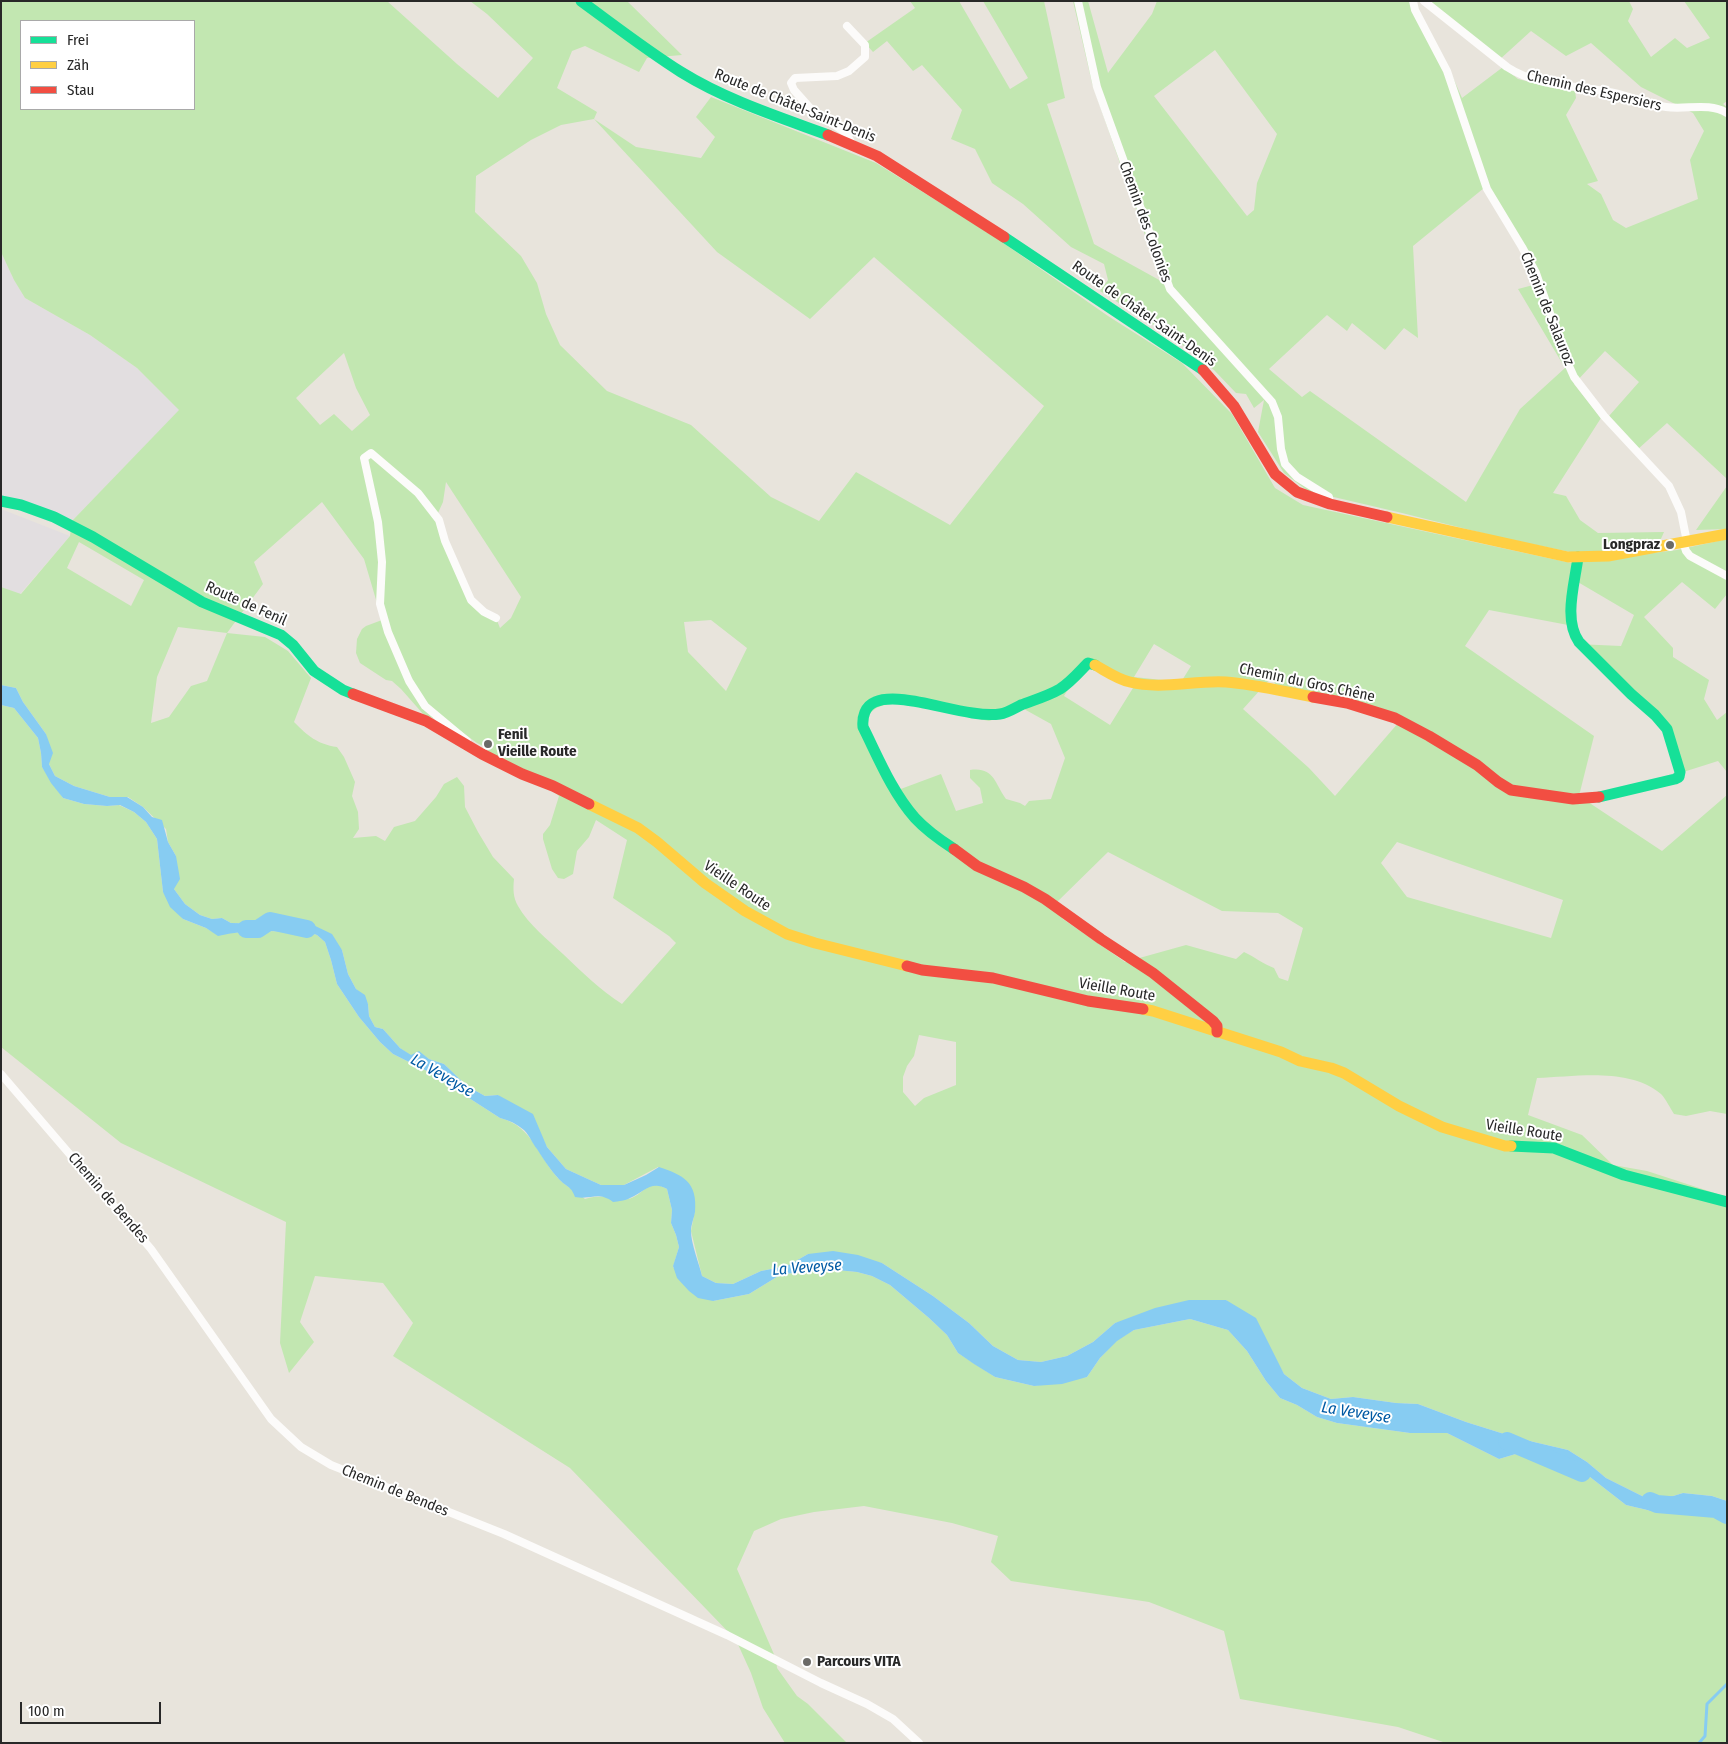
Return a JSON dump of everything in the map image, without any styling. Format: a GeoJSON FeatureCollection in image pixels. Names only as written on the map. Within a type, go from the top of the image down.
{"type":"FeatureCollection","features":[{"type":"Feature","properties":{"kind":"street","name":"Route de Châtel-Saint-Denis"},"geometry":{"type":"LineString","coordinates":[[581,1],[696,81],[731,99],[852,144],[877,156],[1083,288],[1202,369],[1234,406],[1275,474],[1297,492],[1330,504],[1549,554],[1578,557],[1608,556],[1727,534]]}},
{"type":"Feature","properties":{"kind":"street","name":"Chemin des Colonies"},"geometry":{"type":"LineString","coordinates":[[1078,1],[1097,87],[1170,290],[1272,402],[1278,417],[1281,449],[1286,464],[1297,477],[1329,497],[1330,504]]}},
{"type":"Feature","properties":{"kind":"street","name":"Chemin de Salauroz"},"geometry":{"type":"LineString","coordinates":[[1413,1],[1415,10],[1447,70],[1488,189],[1536,273],[1574,377],[1604,416],[1669,486],[1681,512],[1685,542]]}},
{"type":"Feature","properties":{"kind":"street","name":"Chemin des Espersiers"},"geometry":{"type":"LineString","coordinates":[[1424,1],[1507,67],[1532,79],[1616,94],[1666,107],[1711,107],[1727,113]]}},
{"type":"Feature","properties":{"kind":"street"},"geometry":{"type":"LineString","coordinates":[[847,26],[865,45],[866,57],[849,71],[837,76],[795,78],[791,83],[794,90],[810,108],[846,133],[852,144]]}},
{"type":"Feature","properties":{"kind":"street"},"geometry":{"type":"LineString","coordinates":[[482,754],[443,719],[425,706],[409,681],[388,632],[380,604],[382,562],[378,522],[364,458],[371,453],[418,493],[439,520],[445,541],[471,600],[484,612],[496,618]]}},
{"type":"Feature","properties":{"kind":"street","name":"Route de Fenil"},"geometry":{"type":"LineString","coordinates":[[1,501],[39,511],[61,520],[202,602],[276,632],[293,645],[319,675],[343,690],[426,721],[482,754],[522,774]]}},
{"type":"Feature","properties":{"kind":"street"},"geometry":{"type":"LineString","coordinates":[[1685,542],[1686,551],[1690,556],[1727,576]]}},
{"type":"Feature","properties":{"kind":"street","name":"Chemin du Gros Chêne"},"geometry":{"type":"LineString","coordinates":[[1217,1032],[1217,1026],[1214,1021],[1154,973],[1101,939],[1045,899],[1024,886],[978,866],[948,847],[927,830],[902,802],[868,738],[862,720],[867,708],[875,702],[893,699],[919,702],[974,714],[1001,714],[1058,690],[1088,663],[1094,664],[1116,677],[1130,682],[1153,685],[1194,682],[1246,684],[1355,706],[1395,718],[1477,765],[1511,790],[1573,799],[1598,797],[1675,779],[1679,777],[1680,772],[1667,729],[1655,715],[1579,642],[1574,633],[1572,627],[1573,603],[1578,557]]}},
{"type":"Feature","properties":{"kind":"street","name":"Vieille Route"},"geometry":{"type":"LineString","coordinates":[[522,774],[547,783],[638,828],[698,877],[745,911],[772,927],[798,938],[922,970],[987,977],[1088,1001],[1144,1010],[1281,1052],[1300,1061],[1344,1073],[1399,1106],[1459,1134],[1504,1146],[1554,1148],[1624,1175],[1727,1202]]}},
{"type":"Feature","properties":{"kind":"street","name":"Chemin de Bendes"},"geometry":{"type":"LineString","coordinates":[[1,1074],[151,1249],[271,1419],[301,1447],[331,1465],[504,1534],[727,1635],[867,1704],[893,1719],[919,1743]]}},
{"type":"Feature","properties":{"kind":"shaded area"},"geometry":{"type":"Polygon","coordinates":[[[1,252],[25,298],[90,335],[137,368],[180,410],[72,521],[1,500],[1,252]]]}},
{"type":"Feature","properties":{"kind":"shaded area"},"geometry":{"type":"Polygon","coordinates":[[[1,509],[70,536],[20,594],[1,587],[1,509]]]}},
{"type":"Feature","properties":{"kind":"green space"},"geometry":{"type":"Polygon","coordinates":[[[1,1],[387,1],[498,98],[533,58],[487,14],[470,1],[627,1],[682,55],[647,58],[639,72],[585,46],[572,51],[557,88],[597,112],[594,119],[636,147],[701,158],[715,137],[696,117],[711,97],[876,163],[992,235],[1108,316],[1182,363],[1232,414],[1275,488],[1303,505],[1571,563],[1677,550],[1727,539],[1727,594],[1715,609],[1682,582],[1644,617],[1673,648],[1673,657],[1709,680],[1704,699],[1717,720],[1727,712],[1727,772],[1718,761],[1677,774],[1665,729],[1577,644],[1621,646],[1634,615],[1571,578],[1568,625],[1489,610],[1465,646],[1594,736],[1579,796],[1662,851],[1727,795],[1727,1114],[1710,1111],[1686,1116],[1674,1114],[1661,1094],[1648,1086],[1618,1077],[1585,1076],[1537,1078],[1528,1115],[1582,1135],[1613,1165],[1647,1171],[1727,1197],[1727,1501],[1712,1496],[1683,1493],[1660,1500],[1644,1497],[1606,1478],[1587,1462],[1568,1450],[1517,1438],[1418,1404],[1353,1397],[1331,1399],[1302,1388],[1284,1374],[1271,1352],[1226,1300],[1115,1323],[1093,1342],[1067,1356],[1041,1362],[1018,1360],[993,1346],[969,1323],[933,1296],[882,1263],[808,1254],[787,1266],[761,1271],[733,1284],[716,1283],[702,1276],[691,1231],[695,1210],[658,1167],[624,1185],[601,1185],[566,1169],[547,1147],[541,1136],[498,1095],[485,1096],[467,1086],[444,1064],[429,1059],[419,1052],[411,1056],[400,1048],[383,1029],[375,1027],[369,1016],[368,1004],[356,989],[348,974],[342,950],[309,923],[231,923],[222,918],[212,919],[200,915],[185,904],[174,889],[176,856],[168,842],[166,829],[143,807],[128,797],[110,797],[74,786],[55,776],[49,764],[46,734],[23,702],[16,688],[1,685],[1,587],[21,594],[70,536],[72,521],[179,410],[137,368],[90,335],[25,298],[1,252],[1,1]],[[594,119],[561,125],[531,140],[476,176],[475,212],[521,256],[537,283],[546,314],[560,345],[607,391],[691,425],[771,497],[819,521],[856,472],[950,525],[1044,406],[874,257],[810,319],[717,252],[594,119]],[[344,353],[296,398],[320,425],[334,414],[352,431],[370,415],[356,388],[344,353]],[[446,482],[443,502],[438,513],[471,600],[496,618],[500,628],[511,618],[521,597],[446,482]],[[322,502],[254,562],[263,584],[227,633],[265,637],[288,651],[311,678],[294,722],[313,739],[337,747],[344,757],[355,782],[352,796],[358,812],[359,829],[353,838],[376,836],[385,841],[394,827],[415,821],[436,797],[444,784],[457,777],[464,786],[465,807],[478,832],[493,857],[514,879],[514,896],[522,913],[539,932],[584,974],[622,1004],[676,943],[669,936],[613,898],[627,840],[596,820],[589,837],[577,851],[573,874],[564,879],[558,878],[552,869],[543,834],[550,825],[559,796],[537,779],[491,754],[483,746],[451,724],[424,715],[392,681],[386,680],[360,663],[356,653],[357,639],[362,629],[382,620],[364,559],[322,502]],[[79,542],[67,568],[131,606],[144,580],[79,542]],[[711,620],[684,622],[688,652],[726,691],[747,648],[711,620]],[[178,627],[157,677],[151,723],[169,717],[191,686],[207,681],[227,633],[178,627]],[[1154,644],[1134,677],[1181,682],[1191,666],[1154,644]],[[1087,659],[1064,696],[1110,725],[1133,688],[1087,659]],[[1270,679],[1243,709],[1309,768],[1335,796],[1399,722],[1345,703],[1290,697],[1270,679]],[[888,704],[872,712],[866,722],[898,790],[941,774],[956,811],[983,803],[980,788],[970,778],[970,770],[978,770],[989,773],[993,777],[1006,799],[1025,806],[1029,801],[1051,799],[1065,758],[1051,724],[1024,709],[989,721],[904,704],[888,704]],[[1397,842],[1381,863],[1407,897],[1551,938],[1563,900],[1397,842]],[[1108,852],[1056,903],[1063,919],[1125,962],[1186,945],[1236,959],[1244,952],[1274,968],[1279,978],[1288,981],[1303,928],[1278,913],[1222,911],[1108,852]],[[919,1035],[914,1056],[907,1066],[903,1077],[903,1092],[915,1106],[924,1098],[956,1085],[956,1042],[919,1035]]]}},
{"type":"Feature","properties":{"kind":"green space"},"geometry":{"type":"Polygon","coordinates":[[[910,1],[959,1],[1010,89],[1028,78],[983,1],[1044,1],[1065,98],[1047,104],[1094,244],[1161,281],[1092,83],[1073,1],[1088,1],[1108,73],[1152,14],[1157,1],[1417,1],[1425,31],[1451,73],[1462,98],[1503,67],[1518,79],[1575,91],[1576,98],[1566,115],[1598,181],[1587,184],[1601,194],[1613,220],[1626,228],[1698,199],[1690,160],[1704,131],[1693,113],[1641,87],[1591,43],[1566,56],[1531,31],[1498,61],[1427,1],[1629,1],[1633,9],[1628,21],[1651,57],[1675,38],[1687,48],[1710,38],[1684,1],[1727,1],[1727,101],[1723,104],[1727,107],[1727,479],[1667,423],[1637,450],[1609,416],[1639,382],[1605,351],[1574,384],[1601,418],[1553,493],[1566,496],[1580,520],[1598,533],[1664,532],[1660,541],[1603,553],[1570,552],[1498,537],[1308,491],[1284,473],[1258,432],[1264,400],[1254,408],[1246,394],[1236,393],[1214,370],[1174,338],[1100,291],[1108,280],[1104,264],[1071,247],[1023,204],[992,183],[975,149],[951,139],[962,110],[922,65],[913,71],[887,41],[873,52],[865,43],[915,8],[910,1]],[[1215,50],[1154,96],[1247,216],[1254,210],[1257,183],[1277,134],[1215,50]],[[1484,188],[1413,246],[1418,338],[1404,328],[1385,350],[1352,323],[1347,331],[1327,315],[1269,369],[1302,397],[1310,391],[1466,502],[1520,409],[1565,368],[1518,289],[1537,284],[1521,241],[1484,188]]]}},
{"type":"Feature","properties":{"kind":"green space"},"geometry":{"type":"Polygon","coordinates":[[[1727,486],[1727,529],[1696,530],[1727,486]]]}},
{"type":"Feature","properties":{"kind":"green space"},"geometry":{"type":"Polygon","coordinates":[[[1,705],[14,708],[38,738],[42,767],[63,798],[84,804],[119,805],[134,812],[146,822],[157,839],[163,892],[183,919],[218,935],[264,931],[311,933],[317,935],[325,942],[337,984],[359,1017],[380,1042],[393,1054],[427,1071],[500,1118],[521,1128],[554,1174],[585,1199],[608,1197],[628,1199],[655,1185],[667,1189],[672,1210],[671,1223],[679,1247],[673,1267],[713,1301],[749,1294],[780,1275],[812,1270],[857,1272],[872,1276],[890,1285],[947,1335],[958,1353],[995,1377],[1034,1386],[1087,1377],[1100,1358],[1117,1340],[1134,1330],[1190,1319],[1228,1330],[1247,1351],[1266,1381],[1280,1398],[1297,1405],[1317,1417],[1337,1423],[1410,1433],[1447,1433],[1499,1459],[1529,1450],[1561,1463],[1564,1469],[1590,1477],[1626,1505],[1660,1513],[1672,1506],[1716,1509],[1727,1517],[1727,1743],[1446,1743],[1398,1727],[1240,1699],[1224,1631],[1149,1602],[1011,1581],[991,1562],[998,1536],[952,1523],[864,1506],[814,1512],[781,1519],[754,1531],[737,1569],[776,1659],[777,1668],[797,1696],[808,1704],[847,1743],[785,1743],[763,1708],[751,1673],[736,1640],[570,1468],[393,1356],[413,1323],[383,1283],[315,1276],[300,1322],[314,1342],[289,1373],[280,1343],[286,1222],[121,1143],[1,1047],[1,705]]]}},
{"type":"Feature","properties":{"kind":"water"},"geometry":{"type":"Polygon","coordinates":[[[1,685],[16,688],[23,702],[46,734],[53,753],[49,764],[55,776],[74,786],[110,797],[127,797],[143,807],[152,817],[162,820],[168,842],[176,856],[180,879],[174,889],[185,904],[200,915],[212,919],[222,918],[231,923],[309,923],[332,934],[342,950],[348,974],[356,989],[365,995],[369,1016],[375,1027],[383,1029],[400,1048],[411,1055],[419,1051],[429,1059],[444,1064],[467,1086],[485,1096],[498,1095],[533,1114],[547,1147],[566,1169],[601,1185],[624,1185],[659,1167],[675,1173],[687,1181],[694,1193],[695,1202],[691,1231],[695,1254],[702,1276],[716,1283],[733,1284],[761,1271],[787,1266],[808,1254],[833,1251],[858,1255],[882,1263],[933,1296],[969,1323],[993,1346],[1018,1360],[1041,1362],[1067,1356],[1093,1342],[1115,1323],[1155,1308],[1189,1300],[1226,1300],[1256,1318],[1284,1374],[1302,1388],[1331,1399],[1353,1397],[1418,1404],[1517,1438],[1568,1450],[1587,1462],[1606,1478],[1644,1497],[1660,1500],[1683,1493],[1712,1496],[1727,1501],[1727,1517],[1716,1509],[1672,1506],[1660,1513],[1626,1505],[1590,1477],[1564,1469],[1560,1463],[1529,1450],[1499,1459],[1447,1433],[1410,1433],[1337,1423],[1317,1417],[1297,1405],[1280,1398],[1266,1381],[1247,1351],[1228,1330],[1190,1319],[1134,1330],[1117,1341],[1100,1358],[1087,1377],[1062,1384],[1034,1386],[995,1377],[974,1364],[958,1353],[947,1335],[890,1285],[872,1276],[857,1272],[812,1270],[780,1275],[749,1294],[713,1301],[698,1298],[677,1278],[673,1266],[679,1247],[671,1223],[672,1210],[667,1189],[652,1186],[628,1199],[613,1202],[599,1196],[575,1197],[573,1192],[552,1171],[524,1130],[513,1122],[500,1118],[427,1071],[393,1054],[380,1042],[359,1017],[337,984],[325,942],[317,935],[311,933],[264,931],[218,936],[206,928],[183,919],[170,907],[163,892],[157,839],[146,822],[134,812],[120,805],[84,804],[63,798],[51,783],[42,767],[38,738],[14,708],[1,705],[1,685]]]}},
{"type":"Feature","properties":{"kind":"waterway","name":"La Veveyse"},"geometry":{"type":"LineString","coordinates":[[246,929],[258,929],[270,921],[307,929]]}},
{"type":"Feature","properties":{"kind":"waterway","name":"La Veveyse"},"geometry":{"type":"LineString","coordinates":[[1507,1441],[1582,1473]]}},
{"type":"Feature","properties":{"kind":"waterway","name":"La Veveyse"},"geometry":{"type":"LineString","coordinates":[[1650,1501],[1657,1504],[1716,1509],[1727,1515]]}},
{"type":"Feature","properties":{"kind":"waterway"},"geometry":{"type":"LineString","coordinates":[[1699,1743],[1705,1736],[1707,1704],[1727,1684]]}},
{"type":"Feature","properties":{"kind":"traffic: fast"},"geometry":{"type":"LineString","coordinates":[[581,1],[655,55],[698,82],[753,107],[828,135]]}},
{"type":"Feature","properties":{"kind":"traffic: fast"},"geometry":{"type":"LineString","coordinates":[[1004,237],[1203,370]]}},
{"type":"Feature","properties":{"kind":"traffic: fast"},"geometry":{"type":"LineString","coordinates":[[1,501],[21,505],[54,517],[93,537],[202,602],[281,635],[293,645],[314,671],[343,690],[353,694]]}},
{"type":"Feature","properties":{"kind":"traffic: fast"},"geometry":{"type":"LineString","coordinates":[[1578,557],[1571,601],[1574,633],[1579,642],[1655,715],[1667,729],[1680,772],[1679,777],[1675,779],[1599,797]]}},
{"type":"Feature","properties":{"kind":"traffic: fast"},"geometry":{"type":"LineString","coordinates":[[954,849],[933,835],[919,822],[899,797],[863,727],[863,719],[867,709],[875,702],[887,699],[918,702],[970,713],[1000,714],[1060,689],[1088,663],[1095,665]]}},
{"type":"Feature","properties":{"kind":"traffic: fast"},"geometry":{"type":"LineString","coordinates":[[1511,1146],[1554,1148],[1624,1175],[1727,1202]]}},
{"type":"Feature","properties":{"kind":"traffic: slow"},"geometry":{"type":"LineString","coordinates":[[1387,517],[1568,557],[1608,556],[1727,534]]}},
{"type":"Feature","properties":{"kind":"traffic: slow"},"geometry":{"type":"LineString","coordinates":[[1095,665],[1121,679],[1142,684],[1166,685],[1226,682],[1313,697]]}},
{"type":"Feature","properties":{"kind":"traffic: slow"},"geometry":{"type":"LineString","coordinates":[[589,804],[638,828],[705,883],[745,911],[787,934],[907,966]]}},
{"type":"Feature","properties":{"kind":"traffic: slow"},"geometry":{"type":"LineString","coordinates":[[1143,1009],[1281,1052],[1300,1061],[1331,1068],[1344,1073],[1399,1106],[1442,1127],[1505,1146],[1511,1146]]}},
{"type":"Feature","properties":{"kind":"traffic: jam"},"geometry":{"type":"LineString","coordinates":[[828,135],[877,156],[1004,237]]}},
{"type":"Feature","properties":{"kind":"traffic: jam"},"geometry":{"type":"LineString","coordinates":[[1203,370],[1234,406],[1275,474],[1297,492],[1330,504],[1387,517]]}},
{"type":"Feature","properties":{"kind":"traffic: jam"},"geometry":{"type":"LineString","coordinates":[[353,694],[426,721],[482,754],[589,804]]}},
{"type":"Feature","properties":{"kind":"traffic: jam"},"geometry":{"type":"LineString","coordinates":[[1313,697],[1347,703],[1395,718],[1477,765],[1511,790],[1573,799],[1599,797]]}},
{"type":"Feature","properties":{"kind":"traffic: jam"},"geometry":{"type":"LineString","coordinates":[[954,849],[977,866],[1024,887],[1045,899],[1153,973],[1213,1021],[1217,1026],[1217,1032]]}},
{"type":"Feature","properties":{"kind":"traffic: jam"},"geometry":{"type":"LineString","coordinates":[[907,966],[922,970],[993,978],[1088,1001],[1143,1009]]}},
{"type":"Feature","properties":{"kind":"place","name":"Longpraz"},"geometry":{"type":"Point","coordinates":[1670,545]}},
{"type":"Feature","properties":{"kind":"place","name":"Fenil Vieille Route"},"geometry":{"type":"Point","coordinates":[488,744]}},
{"type":"Feature","properties":{"kind":"place","name":"Parcours VITA"},"geometry":{"type":"Point","coordinates":[807,1662]}}]}
